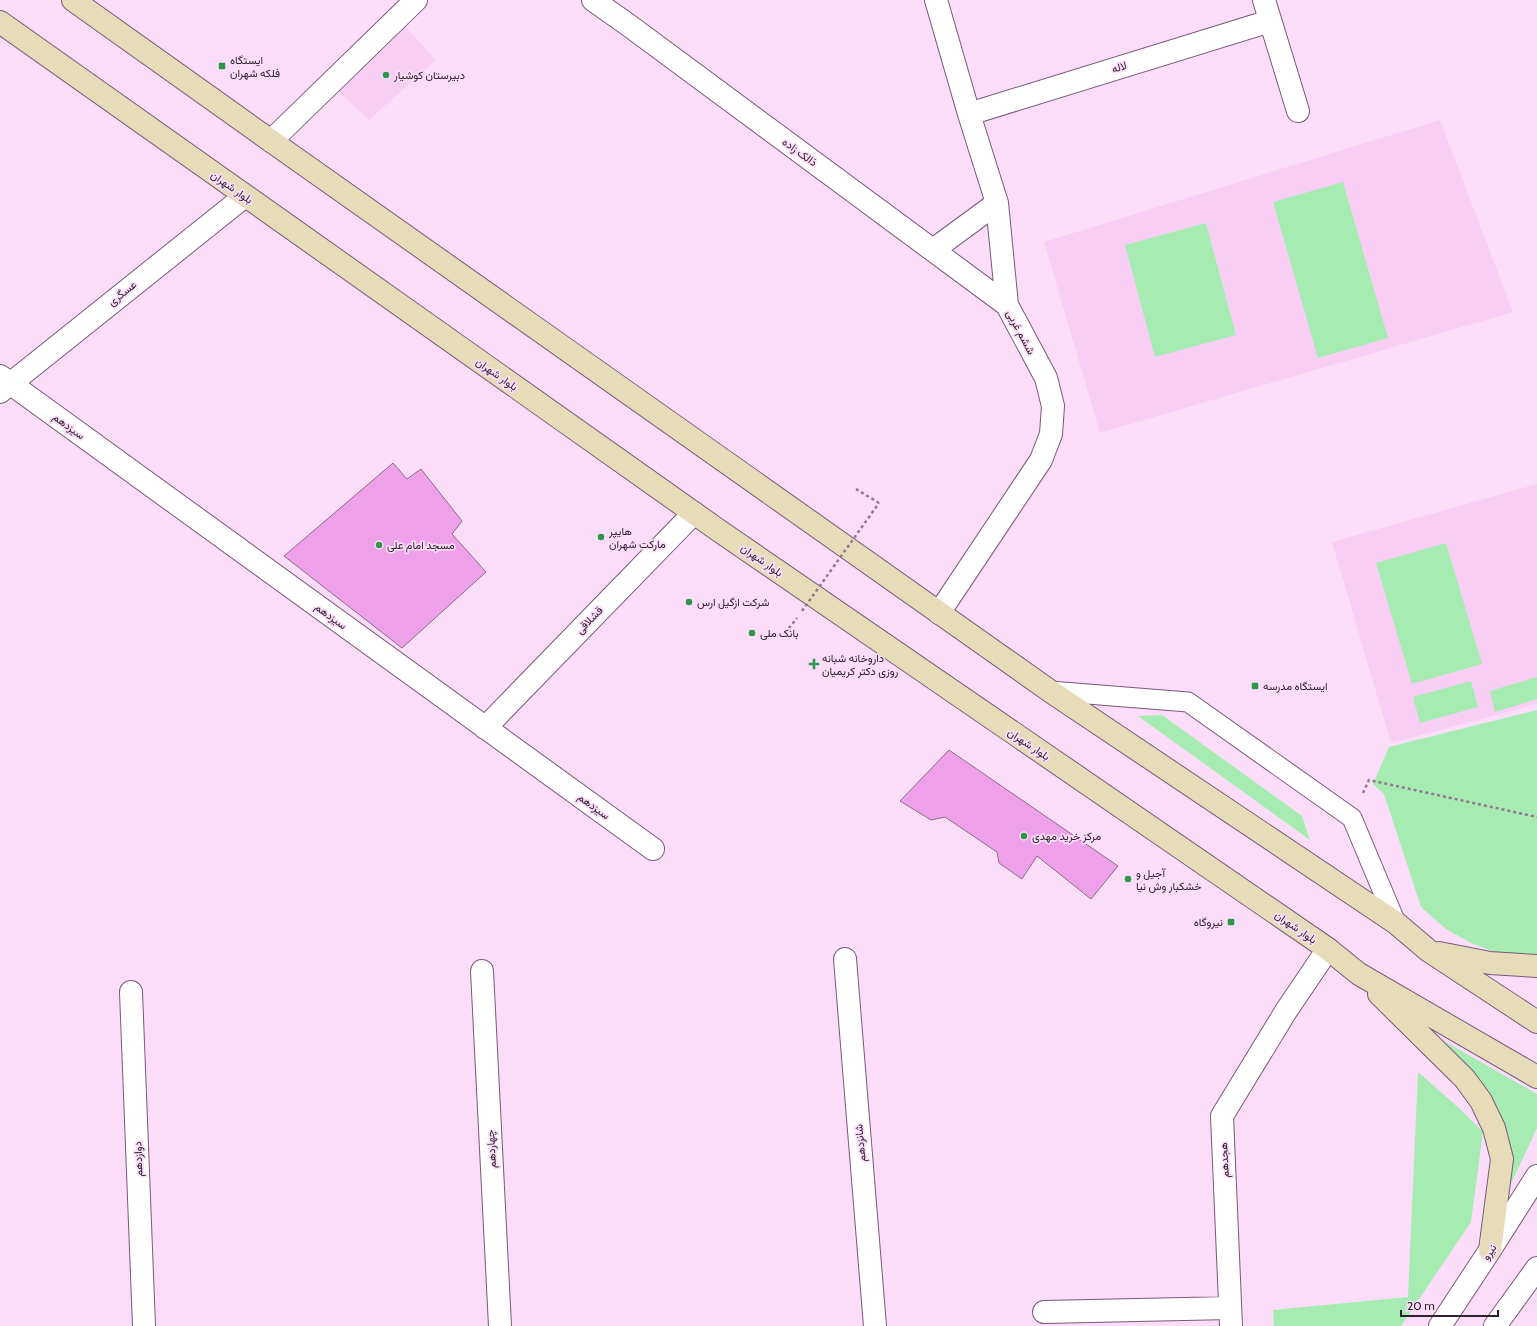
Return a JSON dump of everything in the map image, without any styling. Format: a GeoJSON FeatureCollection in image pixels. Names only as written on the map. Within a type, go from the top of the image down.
{"type":"FeatureCollection","features":[{"type":"Feature","properties":{"kind":"street"},"geometry":{"type":"LineString","coordinates":[[73,0],[1050,692],[1396,923],[1429,951],[1537,1022]]}},
{"type":"Feature","properties":{"kind":"street"},"geometry":{"type":"LineString","coordinates":[[271,141],[416,0]]}},
{"type":"Feature","properties":{"kind":"street","name":"ذالک زاده"},"geometry":{"type":"LineString","coordinates":[[593,0],[1007,305]]}},
{"type":"Feature","properties":{"kind":"street"},"geometry":{"type":"LineString","coordinates":[[620,0],[627,24]]}},
{"type":"Feature","properties":{"kind":"street","name":"ششم غربی"},"geometry":{"type":"LineString","coordinates":[[936,0],[969,114],[997,203],[1007,305],[1046,378],[1052,406],[1051,434],[1041,460],[939,612]]}},
{"type":"Feature","properties":{"kind":"street"},"geometry":{"type":"LineString","coordinates":[[1264,0],[1298,111]]}},
{"type":"Feature","properties":{"kind":"street","name":"لاله"},"geometry":{"type":"LineString","coordinates":[[969,114],[1270,21]]}},
{"type":"Feature","properties":{"kind":"street","name":"بلوار شهران"},"geometry":{"type":"LineString","coordinates":[[0,22],[694,513],[1328,949],[1359,974],[1537,1076]]}},
{"type":"Feature","properties":{"kind":"street","name":"عسگری"},"geometry":{"type":"LineString","coordinates":[[3,384],[245,196]]}},
{"type":"Feature","properties":{"kind":"street"},"geometry":{"type":"LineString","coordinates":[[933,250],[997,203]]}},
{"type":"Feature","properties":{"kind":"street","name":"سیزدهم"},"geometry":{"type":"LineString","coordinates":[[3,384],[653,849]]}},
{"type":"Feature","properties":{"kind":"street","name":"قشلاقی"},"geometry":{"type":"LineString","coordinates":[[485,728],[694,513]]}},
{"type":"Feature","properties":{"kind":"street","name":"هجدهم"},"geometry":{"type":"LineString","coordinates":[[1231,1317],[1222,1116],[1286,1011],[1328,949]]}},
{"type":"Feature","properties":{"kind":"street"},"geometry":{"type":"LineString","coordinates":[[1429,951],[1490,963],[1537,966]]}},
{"type":"Feature","properties":{"kind":"street","name":"شانزدهم"},"geometry":{"type":"LineString","coordinates":[[845,959],[875,1326]]}},
{"type":"Feature","properties":{"kind":"street","name":"چهاردهم"},"geometry":{"type":"LineString","coordinates":[[482,971],[500,1326]]}},
{"type":"Feature","properties":{"kind":"street"},"geometry":{"type":"LineString","coordinates":[[1359,974],[1465,1079],[1482,1101],[1494,1128],[1502,1159],[1490,1250]]}},
{"type":"Feature","properties":{"kind":"street","name":"دوازدهم"},"geometry":{"type":"LineString","coordinates":[[131,992],[144,1326]]}},
{"type":"Feature","properties":{"kind":"street","name":"نیرو"},"geometry":{"type":"LineString","coordinates":[[1440,1326],[1537,1176]]}},
{"type":"Feature","properties":{"kind":"street"},"geometry":{"type":"LineString","coordinates":[[1495,1326],[1537,1268]]}},
{"type":"Feature","properties":{"kind":"street"},"geometry":{"type":"LineString","coordinates":[[1044,1312],[1231,1317]]}},
{"type":"Feature","properties":{"kind":"lane"},"geometry":{"type":"LineString","coordinates":[[1050,692],[1188,702],[1352,818],[1396,923]]}},
{"type":"Feature","properties":{"kind":"path"},"geometry":{"type":"LineString","coordinates":[[785,632],[802,611],[879,503],[856,489]]}},
{"type":"Feature","properties":{"kind":"path"},"geometry":{"type":"LineString","coordinates":[[1352,818],[1369,780],[1537,817]]}},
{"type":"Feature","properties":{"kind":"shaded area","name":"دبیرستان کوشیار"},"geometry":{"type":"Polygon","coordinates":[[[405,26],[436,60],[369,120],[336,89],[405,26]]]}},
{"type":"Feature","properties":{"kind":"shaded area"},"geometry":{"type":"Polygon","coordinates":[[[1440,120],[1513,312],[1100,433],[1044,242],[1440,120]]]}},
{"type":"Feature","properties":{"kind":"shaded area"},"geometry":{"type":"Polygon","coordinates":[[[1537,484],[1537,704],[1391,743],[1332,542],[1537,484]]]}},
{"type":"Feature","properties":{"kind":"green space"},"geometry":{"type":"Polygon","coordinates":[[[1343,182],[1388,338],[1318,358],[1273,202],[1343,182]]]}},
{"type":"Feature","properties":{"kind":"green space"},"geometry":{"type":"Polygon","coordinates":[[[1206,223],[1236,335],[1155,357],[1125,245],[1206,223]]]}},
{"type":"Feature","properties":{"kind":"green space"},"geometry":{"type":"Polygon","coordinates":[[[1446,543],[1482,664],[1412,684],[1376,563],[1446,543]]]}},
{"type":"Feature","properties":{"kind":"green space"},"geometry":{"type":"Polygon","coordinates":[[[1537,677],[1537,699],[1495,712],[1490,691],[1537,677]]]}},
{"type":"Feature","properties":{"kind":"green space"},"geometry":{"type":"Polygon","coordinates":[[[1471,681],[1478,707],[1420,723],[1413,697],[1471,681]]]}},
{"type":"Feature","properties":{"kind":"green space"},"geometry":{"type":"Polygon","coordinates":[[[1537,710],[1537,954],[1514,955],[1492,951],[1471,943],[1446,929],[1421,907],[1384,794],[1373,784],[1389,747],[1537,710]]]}},
{"type":"Feature","properties":{"kind":"green space"},"geometry":{"type":"Polygon","coordinates":[[[1162,715],[1302,816],[1310,840],[1138,716],[1162,715]]]}},
{"type":"Feature","properties":{"kind":"green space"},"geometry":{"type":"Polygon","coordinates":[[[1444,1041],[1537,1094],[1537,1128],[1510,1186],[1510,1158],[1500,1113],[1474,1073],[1444,1041]]]}},
{"type":"Feature","properties":{"kind":"green space"},"geometry":{"type":"Polygon","coordinates":[[[1418,1072],[1460,1109],[1483,1132],[1471,1222],[1401,1326],[1274,1326],[1273,1310],[1408,1297],[1418,1072]]]}},
{"type":"Feature","properties":{"kind":"building","name":"مسجد امام علی"},"geometry":{"type":"Polygon","coordinates":[[[393,463],[407,479],[421,469],[462,521],[452,534],[486,572],[402,648],[284,556],[393,463]]]}},
{"type":"Feature","properties":{"kind":"building","name":"مرکز خرید مهدی"},"geometry":{"type":"Polygon","coordinates":[[[949,750],[1118,866],[1091,899],[1037,856],[1022,879],[999,863],[997,852],[945,817],[931,820],[900,801],[949,750]]]}},
{"type":"Feature","properties":{"kind":"place","name":"ایستگاه فلکه شهران"},"geometry":{"type":"Point","coordinates":[222,66]}},
{"type":"Feature","properties":{"kind":"place","name":"دبیرستان کوشیار"},"geometry":{"type":"Point","coordinates":[386,75]}},
{"type":"Feature","properties":{"kind":"place","name":"هایپر مارکت شهران"},"geometry":{"type":"Point","coordinates":[601,537]}},
{"type":"Feature","properties":{"kind":"place","name":"مسجد امام علی"},"geometry":{"type":"Point","coordinates":[379,545]}},
{"type":"Feature","properties":{"kind":"place","name":"شرکت ازگیل ارس"},"geometry":{"type":"Point","coordinates":[689,602]}},
{"type":"Feature","properties":{"kind":"place","name":"بانک ملی"},"geometry":{"type":"Point","coordinates":[752,633]}},
{"type":"Feature","properties":{"kind":"place","name":"داروخانه شبانه روزی دکتر کریمیان"},"geometry":{"type":"Point","coordinates":[814,664]}},
{"type":"Feature","properties":{"kind":"place","name":"ایستگاه مدرسه"},"geometry":{"type":"Point","coordinates":[1255,686]}},
{"type":"Feature","properties":{"kind":"place","name":"مرکز خرید مهدی"},"geometry":{"type":"Point","coordinates":[1024,836]}},
{"type":"Feature","properties":{"kind":"place","name":"آجیل و خشکبار وش نیا"},"geometry":{"type":"Point","coordinates":[1128,879]}},
{"type":"Feature","properties":{"kind":"place","name":"نیروگاه"},"geometry":{"type":"Point","coordinates":[1231,922]}}]}
